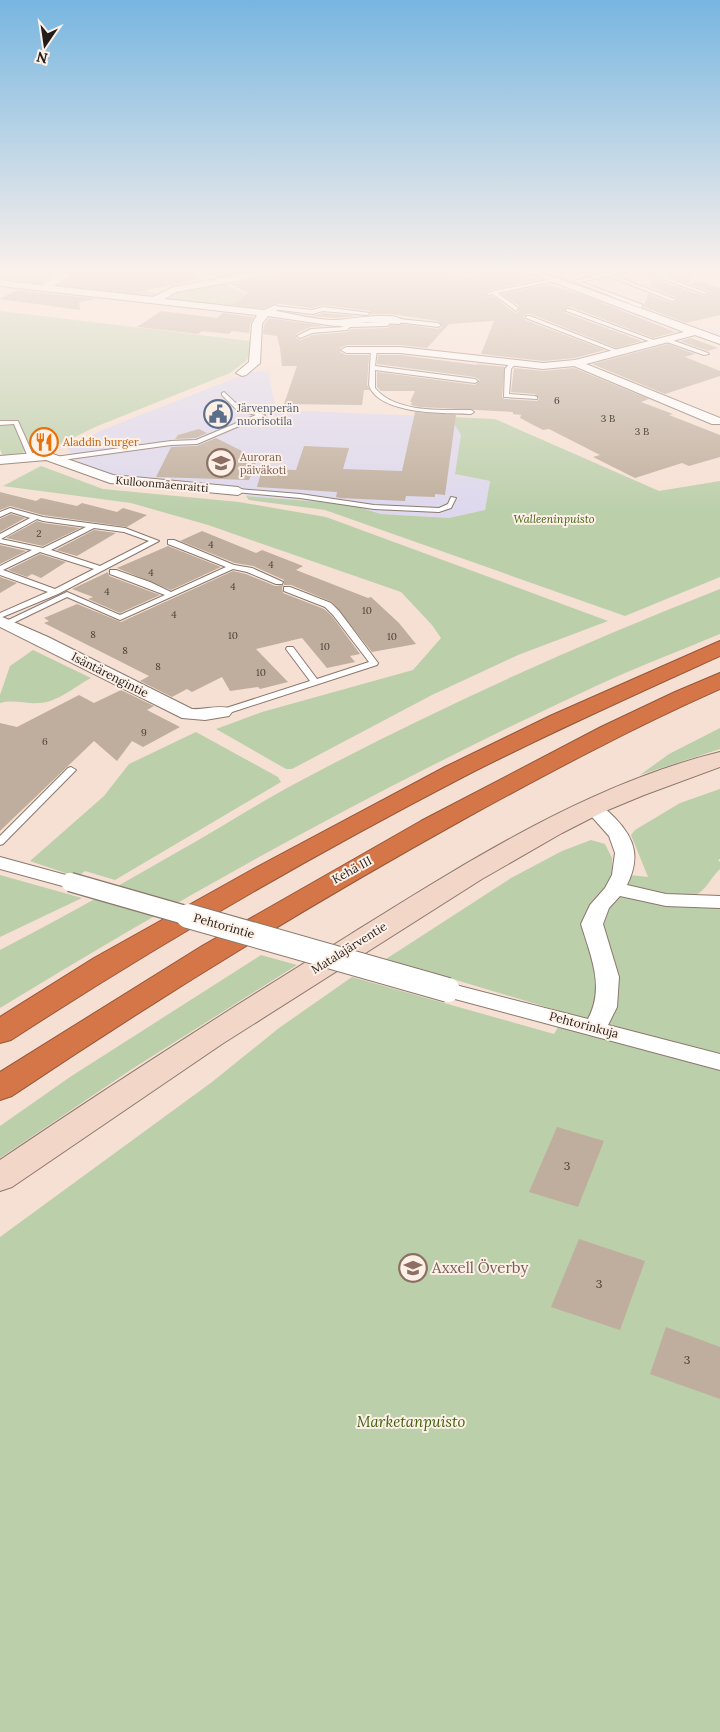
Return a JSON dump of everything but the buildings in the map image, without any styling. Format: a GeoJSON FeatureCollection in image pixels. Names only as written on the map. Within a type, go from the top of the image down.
{"type":"FeatureCollection","features":[{"type":"Feature","properties":{"kind":"highway"},"geometry":{"type":"LineString","coordinates":[[0,1032],[105,965],[267,873],[445,777],[558,721],[720,648]]}},
{"type":"Feature","properties":{"kind":"highway","name":"Kehä III"},"geometry":{"type":"LineString","coordinates":[[0,1088],[52,1053],[310,893],[598,737],[720,680]]}},
{"type":"Feature","properties":{"kind":"main road","name":"Matalajärventie"},"geometry":{"type":"LineString","coordinates":[[0,1178],[87,1116],[258,1005],[442,891],[554,826],[628,792],[720,759]]}},
{"type":"Feature","properties":{"kind":"street"},"geometry":{"type":"LineString","coordinates":[[242,373],[254,363],[255,351]]}},
{"type":"Feature","properties":{"kind":"street"},"geometry":{"type":"LineString","coordinates":[[400,351],[543,366],[575,363],[623,351]]}},
{"type":"Feature","properties":{"kind":"street"},"geometry":{"type":"LineString","coordinates":[[575,363],[716,421]]}},
{"type":"Feature","properties":{"kind":"street","name":"Kulloonmäenraitti"},"geometry":{"type":"LineString","coordinates":[[0,460],[48,456],[110,479],[238,491]]}},
{"type":"Feature","properties":{"kind":"street","name":"Isäntärengintie"},"geometry":{"type":"LineString","coordinates":[[2,620],[188,714],[205,715],[223,712]]}},
{"type":"Feature","properties":{"kind":"street"},"geometry":{"type":"LineString","coordinates":[[593,808],[612,825],[624,841],[625,867],[615,889],[601,904],[592,924],[608,977],[606,1007],[595,1028]]}},
{"type":"Feature","properties":{"kind":"street","name":"Pehtorintie"},"geometry":{"type":"LineString","coordinates":[[0,863],[448,990]]}},
{"type":"Feature","properties":{"kind":"street"},"geometry":{"type":"LineString","coordinates":[[615,889],[666,900],[720,902]]}},
{"type":"Feature","properties":{"kind":"street","name":"Pehtorinkuja"},"geometry":{"type":"LineString","coordinates":[[448,990],[720,1062]]}},
{"type":"Feature","properties":{"kind":"lane"},"geometry":{"type":"LineString","coordinates":[[374,351],[374,368],[371,384],[373,390],[401,407],[412,410],[472,412]]}},
{"type":"Feature","properties":{"kind":"lane"},"geometry":{"type":"LineString","coordinates":[[695,351],[706,354]]}},
{"type":"Feature","properties":{"kind":"lane"},"geometry":{"type":"LineString","coordinates":[[512,364],[508,369],[506,396],[535,398]]}},
{"type":"Feature","properties":{"kind":"lane"},"geometry":{"type":"LineString","coordinates":[[374,368],[476,381]]}},
{"type":"Feature","properties":{"kind":"lane"},"geometry":{"type":"LineString","coordinates":[[55,459],[171,443],[197,442],[262,415],[239,409],[224,394]]}},
{"type":"Feature","properties":{"kind":"lane"},"geometry":{"type":"LineString","coordinates":[[0,423],[16,422],[31,457]]}},
{"type":"Feature","properties":{"kind":"lane"},"geometry":{"type":"LineString","coordinates":[[238,491],[300,496],[374,507],[439,510],[448,508],[453,498]]}},
{"type":"Feature","properties":{"kind":"lane"},"geometry":{"type":"LineString","coordinates":[[1,514],[10,510],[36,517],[125,530],[155,541],[2,620]]}},
{"type":"Feature","properties":{"kind":"lane"},"geometry":{"type":"LineString","coordinates":[[0,539],[36,517]]}},
{"type":"Feature","properties":{"kind":"lane"},"geometry":{"type":"LineString","coordinates":[[0,571],[40,550],[94,526]]}},
{"type":"Feature","properties":{"kind":"lane"},"geometry":{"type":"LineString","coordinates":[[0,539],[101,569]]}},
{"type":"Feature","properties":{"kind":"lane"},"geometry":{"type":"LineString","coordinates":[[171,542],[232,567],[249,570],[279,582]]}},
{"type":"Feature","properties":{"kind":"lane"},"geometry":{"type":"LineString","coordinates":[[2,620],[67,594],[120,618],[232,567]]}},
{"type":"Feature","properties":{"kind":"lane"},"geometry":{"type":"LineString","coordinates":[[0,571],[55,592]]}},
{"type":"Feature","properties":{"kind":"lane"},"geometry":{"type":"LineString","coordinates":[[113,572],[171,595]]}},
{"type":"Feature","properties":{"kind":"lane"},"geometry":{"type":"LineString","coordinates":[[223,712],[374,663],[328,605],[288,589]]}},
{"type":"Feature","properties":{"kind":"lane"},"geometry":{"type":"LineString","coordinates":[[290,649],[315,682]]}},
{"type":"Feature","properties":{"kind":"lane"},"geometry":{"type":"LineString","coordinates":[[0,842],[71,770]]}},
{"type":"Feature","properties":{"kind":"shaded area"},"geometry":{"type":"Polygon","coordinates":[[[268,371],[275,406],[278,410],[450,417],[462,435],[455,474],[490,481],[485,510],[449,518],[381,514],[348,504],[246,496],[246,489],[126,479],[80,464],[67,448],[107,428],[251,372],[268,371]]]}},
{"type":"Feature","properties":{"kind":"green space"},"geometry":{"type":"Polygon","coordinates":[[[0,351],[251,351],[247,360],[230,373],[95,427],[63,443],[25,451],[19,456],[3,457],[0,449],[0,351]]]}},
{"type":"Feature","properties":{"kind":"green space","name":"Walleeninpuisto"},"geometry":{"type":"Polygon","coordinates":[[[450,417],[495,419],[659,491],[720,481],[720,577],[625,616],[325,510],[249,500],[246,496],[348,504],[381,514],[449,518],[485,510],[490,481],[455,474],[461,435],[450,417]]]}},
{"type":"Feature","properties":{"kind":"green space"},"geometry":{"type":"Polygon","coordinates":[[[41,466],[103,489],[239,502],[326,517],[608,621],[518,655],[432,695],[292,769],[286,769],[216,729],[262,712],[413,670],[441,638],[432,625],[401,592],[208,525],[131,503],[3,486],[41,466]]]}},
{"type":"Feature","properties":{"kind":"green space"},"geometry":{"type":"Polygon","coordinates":[[[720,589],[720,634],[596,686],[443,760],[219,879],[0,1008],[0,950],[195,842],[287,788],[351,754],[507,679],[612,633],[720,589]]]}},
{"type":"Feature","properties":{"kind":"green space"},"geometry":{"type":"Polygon","coordinates":[[[33,650],[91,678],[59,697],[46,702],[10,701],[0,703],[0,695],[10,666],[33,650]]]}},
{"type":"Feature","properties":{"kind":"green space"},"geometry":{"type":"Polygon","coordinates":[[[720,728],[720,749],[640,775],[669,754],[720,728]]]}},
{"type":"Feature","properties":{"kind":"green space"},"geometry":{"type":"Polygon","coordinates":[[[196,732],[278,777],[281,782],[115,880],[85,871],[77,877],[30,861],[104,796],[129,764],[196,732]]]}},
{"type":"Feature","properties":{"kind":"green space","name":"Marketanpuisto"},"geometry":{"type":"Polygon","coordinates":[[[720,789],[720,859],[718,860],[720,862],[720,869],[702,891],[694,896],[720,897],[720,1732],[0,1732],[0,1237],[212,1082],[279,1028],[352,977],[554,1034],[566,1013],[386,959],[511,878],[562,851],[591,840],[605,844],[612,858],[612,873],[648,877],[631,835],[635,830],[680,803],[720,789]]]}},
{"type":"Feature","properties":{"kind":"green space"},"geometry":{"type":"Polygon","coordinates":[[[0,875],[82,898],[0,937],[0,875]]]}},
{"type":"Feature","properties":{"kind":"green space"},"geometry":{"type":"Polygon","coordinates":[[[261,955],[297,965],[132,1069],[0,1158],[0,1126],[70,1077],[261,955]]]}},
{"type":"Feature","properties":{"kind":"place","name":"Järvenperän nuorisotila"},"geometry":{"type":"Point","coordinates":[218,414]}},
{"type":"Feature","properties":{"kind":"place","name":"Aladdin burger"},"geometry":{"type":"Point","coordinates":[44,442]}},
{"type":"Feature","properties":{"kind":"place","name":"Auroran päiväkoti"},"geometry":{"type":"Point","coordinates":[221,463]}},
{"type":"Feature","properties":{"kind":"place","name":"Axxell Överby"},"geometry":{"type":"Point","coordinates":[413,1268]}}]}
